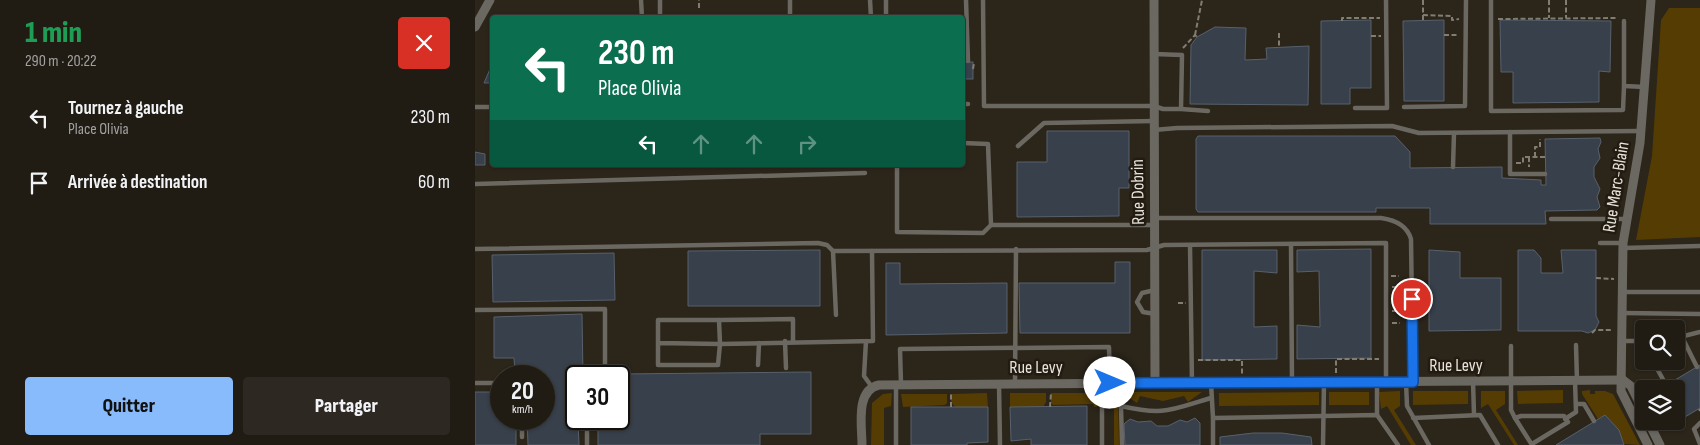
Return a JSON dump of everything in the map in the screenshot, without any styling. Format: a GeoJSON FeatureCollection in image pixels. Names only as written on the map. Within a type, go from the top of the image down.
{"type":"FeatureCollection","features":[{"type":"Feature","properties":{"kind":"street"},"geometry":{"type":"LineString","coordinates":[[475,27],[490,0]]}},
{"type":"Feature","properties":{"kind":"street","name":"Rue Dobrin"},"geometry":{"type":"LineString","coordinates":[[1154,0],[1155,383]]}},
{"type":"Feature","properties":{"kind":"street","name":"Rue Marc-Blain"},"geometry":{"type":"LineString","coordinates":[[1648,445],[1621,392],[1623,380],[1623,245],[1641,131],[1651,0]]}},
{"type":"Feature","properties":{"kind":"street"},"geometry":{"type":"LineString","coordinates":[[1623,380],[1631,386],[1635,394]]}},
{"type":"Feature","properties":{"kind":"street","name":"Rue Levy"},"geometry":{"type":"LineString","coordinates":[[873,387],[899,384],[1623,380]]}},
{"type":"Feature","properties":{"kind":"street"},"geometry":{"type":"LineString","coordinates":[[861,445],[863,400],[865,393],[873,387]]}},
{"type":"Feature","properties":{"kind":"street"},"geometry":{"type":"LineString","coordinates":[[1652,430],[1660,445]]}},
{"type":"Feature","properties":{"kind":"lane"},"geometry":{"type":"LineString","coordinates":[[641,0],[642,15]]}},
{"type":"Feature","properties":{"kind":"lane"},"geometry":{"type":"LineString","coordinates":[[660,0],[660,15]]}},
{"type":"Feature","properties":{"kind":"lane"},"geometry":{"type":"LineString","coordinates":[[790,0],[790,15]]}},
{"type":"Feature","properties":{"kind":"lane"},"geometry":{"type":"LineString","coordinates":[[870,0],[871,15]]}},
{"type":"Feature","properties":{"kind":"lane"},"geometry":{"type":"LineString","coordinates":[[886,0],[886,15]]}},
{"type":"Feature","properties":{"kind":"lane"},"geometry":{"type":"LineString","coordinates":[[966,0],[968,61]]}},
{"type":"Feature","properties":{"kind":"lane"},"geometry":{"type":"LineString","coordinates":[[983,0],[984,106],[1154,106],[1163,109],[1208,111]]}},
{"type":"Feature","properties":{"kind":"lane"},"geometry":{"type":"LineString","coordinates":[[1355,108],[1387,108],[1386,0]]}},
{"type":"Feature","properties":{"kind":"lane"},"geometry":{"type":"LineString","coordinates":[[1404,107],[1465,106],[1466,0]]}},
{"type":"Feature","properties":{"kind":"lane"},"geometry":{"type":"LineString","coordinates":[[1491,0],[1491,112],[1623,110],[1622,19]]}},
{"type":"Feature","properties":{"kind":"lane"},"geometry":{"type":"LineString","coordinates":[[1154,54],[1182,55],[1181,109]]}},
{"type":"Feature","properties":{"kind":"lane"},"geometry":{"type":"LineString","coordinates":[[1624,86],[1645,87]]}},
{"type":"Feature","properties":{"kind":"lane"},"geometry":{"type":"LineString","coordinates":[[475,107],[490,107]]}},
{"type":"Feature","properties":{"kind":"lane"},"geometry":{"type":"LineString","coordinates":[[1018,146],[1044,123],[1154,125],[1177,128],[1392,126],[1419,133],[1641,131]]}},
{"type":"Feature","properties":{"kind":"lane"},"geometry":{"type":"LineString","coordinates":[[1510,132],[1511,174],[1545,174]]}},
{"type":"Feature","properties":{"kind":"lane"},"geometry":{"type":"LineString","coordinates":[[1453,167],[1454,133]]}},
{"type":"Feature","properties":{"kind":"lane"},"geometry":{"type":"LineString","coordinates":[[965,143],[988,144],[991,225]]}},
{"type":"Feature","properties":{"kind":"lane"},"geometry":{"type":"LineString","coordinates":[[897,167],[897,232],[983,233],[991,225],[1381,218],[1396,222],[1405,227],[1410,234],[1411,247],[1410,382],[1407,406],[1429,445]]}},
{"type":"Feature","properties":{"kind":"lane"},"geometry":{"type":"LineString","coordinates":[[475,184],[865,173]]}},
{"type":"Feature","properties":{"kind":"lane"},"geometry":{"type":"LineString","coordinates":[[1551,220],[1626,219]]}},
{"type":"Feature","properties":{"kind":"lane"},"geometry":{"type":"LineString","coordinates":[[833,251],[1147,250],[1155,247],[1190,245],[1386,242],[1382,382],[1377,415],[1398,445]]}},
{"type":"Feature","properties":{"kind":"lane"},"geometry":{"type":"LineString","coordinates":[[475,249],[818,243],[827,245],[833,251],[836,315]]}},
{"type":"Feature","properties":{"kind":"lane"},"geometry":{"type":"LineString","coordinates":[[1599,243],[1700,246]]}},
{"type":"Feature","properties":{"kind":"lane"},"geometry":{"type":"LineString","coordinates":[[1291,244],[1292,382]]}},
{"type":"Feature","properties":{"kind":"lane"},"geometry":{"type":"LineString","coordinates":[[1190,245],[1192,383]]}},
{"type":"Feature","properties":{"kind":"lane"},"geometry":{"type":"LineString","coordinates":[[1015,384],[1016,249]]}},
{"type":"Feature","properties":{"kind":"lane"},"geometry":{"type":"LineString","coordinates":[[658,343],[720,344],[785,341],[873,341],[873,251]]}},
{"type":"Feature","properties":{"kind":"lane"},"geometry":{"type":"LineString","coordinates":[[1155,290],[1143,292],[1137,300],[1141,311],[1155,314]]}},
{"type":"Feature","properties":{"kind":"lane"},"geometry":{"type":"LineString","coordinates":[[1623,292],[1700,292]]}},
{"type":"Feature","properties":{"kind":"lane"},"geometry":{"type":"LineString","coordinates":[[475,310],[605,309],[605,365]]}},
{"type":"Feature","properties":{"kind":"lane"},"geometry":{"type":"LineString","coordinates":[[1623,313],[1700,314]]}},
{"type":"Feature","properties":{"kind":"lane"},"geometry":{"type":"LineString","coordinates":[[719,320],[719,365],[658,365],[658,320],[793,319],[793,341]]}},
{"type":"Feature","properties":{"kind":"lane"},"geometry":{"type":"LineString","coordinates":[[1685,336],[1700,332]]}},
{"type":"Feature","properties":{"kind":"lane"},"geometry":{"type":"LineString","coordinates":[[785,341],[786,368]]}},
{"type":"Feature","properties":{"kind":"lane"},"geometry":{"type":"LineString","coordinates":[[866,341],[865,376],[873,387]]}},
{"type":"Feature","properties":{"kind":"lane"},"geometry":{"type":"LineString","coordinates":[[1623,341],[1635,341]]}},
{"type":"Feature","properties":{"kind":"lane"},"geometry":{"type":"LineString","coordinates":[[758,365],[759,343]]}},
{"type":"Feature","properties":{"kind":"lane"},"geometry":{"type":"LineString","coordinates":[[1565,418],[1576,412],[1576,345]]}},
{"type":"Feature","properties":{"kind":"lane"},"geometry":{"type":"LineString","coordinates":[[1511,346],[1511,410],[1515,418],[1532,444],[1568,422],[1564,416],[1521,416],[1515,418]]}},
{"type":"Feature","properties":{"kind":"lane"},"geometry":{"type":"LineString","coordinates":[[896,445],[899,349],[1109,347],[1102,445]]}},
{"type":"Feature","properties":{"kind":"lane"},"geometry":{"type":"LineString","coordinates":[[1685,348],[1697,367]]}},
{"type":"Feature","properties":{"kind":"lane"},"geometry":{"type":"LineString","coordinates":[[1323,445],[1324,382]]}},
{"type":"Feature","properties":{"kind":"lane"},"geometry":{"type":"LineString","coordinates":[[1473,382],[1474,415]]}},
{"type":"Feature","properties":{"kind":"lane"},"geometry":{"type":"LineString","coordinates":[[475,383],[490,383]]}},
{"type":"Feature","properties":{"kind":"lane"},"geometry":{"type":"LineString","coordinates":[[1121,383],[1121,445]]}},
{"type":"Feature","properties":{"kind":"lane"},"geometry":{"type":"LineString","coordinates":[[1211,383],[1213,445]]}},
{"type":"Feature","properties":{"kind":"lane"},"geometry":{"type":"LineString","coordinates":[[999,384],[1000,445]]}},
{"type":"Feature","properties":{"kind":"lane"},"geometry":{"type":"LineString","coordinates":[[1121,406],[1150,412],[1175,411],[1211,398]]}},
{"type":"Feature","properties":{"kind":"lane"},"geometry":{"type":"LineString","coordinates":[[1576,404],[1584,404],[1594,421]]}},
{"type":"Feature","properties":{"kind":"lane"},"geometry":{"type":"LineString","coordinates":[[1213,418],[1377,415]]}},
{"type":"Feature","properties":{"kind":"lane"},"geometry":{"type":"LineString","coordinates":[[1413,418],[1480,415],[1498,445]]}},
{"type":"Feature","properties":{"kind":"lane"},"geometry":{"type":"LineString","coordinates":[[1700,423],[1693,429],[1700,444]]}},
{"type":"Feature","properties":{"kind":"lane"},"geometry":{"type":"LineString","coordinates":[[521,430],[521,437]]}},
{"type":"Feature","properties":{"kind":"lane"},"geometry":{"type":"LineString","coordinates":[[587,430],[587,445]]}},
{"type":"Feature","properties":{"kind":"path"},"geometry":{"type":"LineString","coordinates":[[699,0],[699,8]]}},
{"type":"Feature","properties":{"kind":"path"},"geometry":{"type":"LineString","coordinates":[[1183,48],[1196,36],[1201,0]]}},
{"type":"Feature","properties":{"kind":"path"},"geometry":{"type":"LineString","coordinates":[[1423,0],[1423,21]]}},
{"type":"Feature","properties":{"kind":"path"},"geometry":{"type":"LineString","coordinates":[[1549,0],[1549,18]]}},
{"type":"Feature","properties":{"kind":"path"},"geometry":{"type":"LineString","coordinates":[[1566,0],[1566,18]]}},
{"type":"Feature","properties":{"kind":"path"},"geometry":{"type":"LineString","coordinates":[[1423,16],[1452,16],[1452,20],[1461,19]]}},
{"type":"Feature","properties":{"kind":"path"},"geometry":{"type":"LineString","coordinates":[[1342,21],[1342,18],[1383,18]]}},
{"type":"Feature","properties":{"kind":"path"},"geometry":{"type":"LineString","coordinates":[[1495,19],[1622,19]]}},
{"type":"Feature","properties":{"kind":"path"},"geometry":{"type":"LineString","coordinates":[[1279,33],[1279,48]]}},
{"type":"Feature","properties":{"kind":"path"},"geometry":{"type":"LineString","coordinates":[[1444,35],[1452,35]]}},
{"type":"Feature","properties":{"kind":"path"},"geometry":{"type":"LineString","coordinates":[[973,70],[974,64]]}},
{"type":"Feature","properties":{"kind":"path"},"geometry":{"type":"LineString","coordinates":[[1535,157],[1535,147],[1540,147],[1540,137]]}},
{"type":"Feature","properties":{"kind":"path"},"geometry":{"type":"LineString","coordinates":[[1515,163],[1523,163],[1523,157],[1545,157]]}},
{"type":"Feature","properties":{"kind":"path"},"geometry":{"type":"LineString","coordinates":[[1529,157],[1529,167],[1537,167]]}},
{"type":"Feature","properties":{"kind":"path"},"geometry":{"type":"LineString","coordinates":[[1596,278],[1614,279]]}},
{"type":"Feature","properties":{"kind":"path"},"geometry":{"type":"LineString","coordinates":[[1592,332],[1595,330],[1615,330]]}},
{"type":"Feature","properties":{"kind":"path"},"geometry":{"type":"LineString","coordinates":[[1336,373],[1336,359],[1381,359]]}},
{"type":"Feature","properties":{"kind":"path"},"geometry":{"type":"LineString","coordinates":[[1197,360],[1241,360],[1242,374]]}},
{"type":"Feature","properties":{"kind":"path"},"geometry":{"type":"LineString","coordinates":[[951,393],[951,407]]}},
{"type":"Feature","properties":{"kind":"path"},"geometry":{"type":"LineString","coordinates":[[1050,406],[1051,393]]}},
{"type":"Feature","properties":{"kind":"shaded area"},"geometry":{"type":"Polygon","coordinates":[[[1669,8],[1700,8],[1700,237],[1636,240],[1652,156],[1661,20],[1669,8]]]}},
{"type":"Feature","properties":{"kind":"shaded area"},"geometry":{"type":"Polygon","coordinates":[[[1563,390],[1563,403],[1518,404],[1517,391],[1563,390]]]}},
{"type":"Feature","properties":{"kind":"shaded area"},"geometry":{"type":"Polygon","coordinates":[[[1590,390],[1590,394],[1595,394],[1595,391],[1605,391],[1613,394],[1640,445],[1624,444],[1619,430],[1605,415],[1598,419],[1582,394],[1582,391],[1590,390]]]}},
{"type":"Feature","properties":{"kind":"shaded area"},"geometry":{"type":"Polygon","coordinates":[[[1400,391],[1400,406],[1394,410],[1416,445],[1411,445],[1387,406],[1381,409],[1379,392],[1400,391]]]}},
{"type":"Feature","properties":{"kind":"shaded area"},"geometry":{"type":"Polygon","coordinates":[[[1413,391],[1468,391],[1468,404],[1413,405],[1413,391]]]}},
{"type":"Feature","properties":{"kind":"shaded area"},"geometry":{"type":"Polygon","coordinates":[[[1481,391],[1505,391],[1505,404],[1496,410],[1518,445],[1514,445],[1488,404],[1481,408],[1481,391]]]}},
{"type":"Feature","properties":{"kind":"shaded area"},"geometry":{"type":"Polygon","coordinates":[[[1125,392],[1202,392],[1188,402],[1184,396],[1163,401],[1140,396],[1137,403],[1125,395],[1125,392]]]}},
{"type":"Feature","properties":{"kind":"shaded area"},"geometry":{"type":"Polygon","coordinates":[[[1319,392],[1319,405],[1219,406],[1219,393],[1319,392]]]}},
{"type":"Feature","properties":{"kind":"shaded area"},"geometry":{"type":"Polygon","coordinates":[[[1329,392],[1369,392],[1369,405],[1329,405],[1329,392]]]}},
{"type":"Feature","properties":{"kind":"shaded area"},"geometry":{"type":"Polygon","coordinates":[[[892,393],[891,406],[884,408],[884,445],[871,445],[872,403],[883,394],[892,393]]]}},
{"type":"Feature","properties":{"kind":"shaded area"},"geometry":{"type":"Polygon","coordinates":[[[987,393],[988,407],[955,407],[951,402],[951,394],[987,393]]]}},
{"type":"Feature","properties":{"kind":"shaded area"},"geometry":{"type":"Polygon","coordinates":[[[1010,393],[1046,393],[1046,402],[1043,407],[1010,407],[1010,393]]]}},
{"type":"Feature","properties":{"kind":"shaded area"},"geometry":{"type":"Polygon","coordinates":[[[1051,393],[1097,393],[1097,407],[1094,407],[1093,404],[1053,405],[1051,393]]]}},
{"type":"Feature","properties":{"kind":"shaded area"},"geometry":{"type":"Polygon","coordinates":[[[1107,393],[1118,393],[1119,445],[1114,445],[1114,407],[1107,407],[1107,393]]]}},
{"type":"Feature","properties":{"kind":"shaded area"},"geometry":{"type":"Polygon","coordinates":[[[901,394],[947,394],[947,403],[945,405],[903,407],[901,394]]]}},
{"type":"Feature","properties":{"kind":"building"},"geometry":{"type":"Polygon","coordinates":[[[1371,20],[1371,88],[1350,88],[1350,104],[1321,104],[1321,21],[1371,20]]]}},
{"type":"Feature","properties":{"kind":"building"},"geometry":{"type":"Polygon","coordinates":[[[1444,20],[1444,101],[1404,101],[1403,21],[1444,20]]]}},
{"type":"Feature","properties":{"kind":"building"},"geometry":{"type":"Polygon","coordinates":[[[1500,20],[1611,21],[1610,72],[1599,71],[1599,102],[1513,103],[1513,72],[1501,72],[1500,20]]]}},
{"type":"Feature","properties":{"kind":"building"},"geometry":{"type":"Polygon","coordinates":[[[1215,27],[1246,28],[1245,60],[1267,59],[1266,48],[1309,46],[1308,105],[1190,104],[1191,45],[1197,37],[1215,27]]]}},
{"type":"Feature","properties":{"kind":"building"},"geometry":{"type":"Polygon","coordinates":[[[965,62],[973,62],[973,79],[965,79],[965,62]]]}},
{"type":"Feature","properties":{"kind":"building"},"geometry":{"type":"Polygon","coordinates":[[[490,69],[490,83],[484,83],[490,69]]]}},
{"type":"Feature","properties":{"kind":"building"},"geometry":{"type":"Polygon","coordinates":[[[1047,131],[1129,131],[1129,188],[1119,188],[1119,216],[1017,217],[1017,162],[1047,162],[1047,131]]]}},
{"type":"Feature","properties":{"kind":"building"},"geometry":{"type":"Polygon","coordinates":[[[1198,136],[1395,136],[1410,152],[1410,168],[1502,167],[1502,178],[1541,180],[1541,185],[1546,185],[1545,139],[1600,138],[1601,142],[1598,149],[1600,158],[1594,167],[1594,177],[1600,189],[1597,197],[1600,207],[1597,210],[1545,211],[1546,224],[1430,224],[1430,208],[1376,208],[1376,212],[1198,212],[1196,209],[1196,139],[1198,136]]]}},
{"type":"Feature","properties":{"kind":"building"},"geometry":{"type":"Polygon","coordinates":[[[475,152],[485,154],[485,165],[475,165],[475,152]]]}},
{"type":"Feature","properties":{"kind":"building"},"geometry":{"type":"Polygon","coordinates":[[[1371,249],[1371,358],[1297,359],[1297,325],[1320,327],[1319,271],[1297,272],[1297,250],[1371,249]]]}},
{"type":"Feature","properties":{"kind":"building"},"geometry":{"type":"Polygon","coordinates":[[[820,250],[820,306],[688,306],[688,251],[820,250]]]}},
{"type":"Feature","properties":{"kind":"building"},"geometry":{"type":"Polygon","coordinates":[[[1202,250],[1277,250],[1277,273],[1254,271],[1254,327],[1277,326],[1277,359],[1202,360],[1202,250]]]}},
{"type":"Feature","properties":{"kind":"building"},"geometry":{"type":"Polygon","coordinates":[[[1429,250],[1460,252],[1460,278],[1501,278],[1501,330],[1429,331],[1429,250]]]}},
{"type":"Feature","properties":{"kind":"building"},"geometry":{"type":"Polygon","coordinates":[[[1518,250],[1534,250],[1541,258],[1541,273],[1563,273],[1561,250],[1596,250],[1596,316],[1599,322],[1595,330],[1588,333],[1582,331],[1518,331],[1518,250]]]}},
{"type":"Feature","properties":{"kind":"building"},"geometry":{"type":"Polygon","coordinates":[[[614,253],[615,300],[493,302],[492,255],[614,253]]]}},
{"type":"Feature","properties":{"kind":"building"},"geometry":{"type":"Polygon","coordinates":[[[1115,262],[1130,262],[1130,333],[1020,333],[1019,283],[1115,283],[1115,262]]]}},
{"type":"Feature","properties":{"kind":"building"},"geometry":{"type":"Polygon","coordinates":[[[886,263],[900,263],[900,284],[1007,283],[1007,333],[886,335],[886,263]]]}},
{"type":"Feature","properties":{"kind":"building"},"geometry":{"type":"Polygon","coordinates":[[[582,314],[583,365],[565,365],[565,430],[578,430],[579,445],[528,445],[527,430],[555,430],[555,365],[514,365],[514,358],[494,358],[494,317],[582,314]]]}},
{"type":"Feature","properties":{"kind":"building"},"geometry":{"type":"Polygon","coordinates":[[[1700,365],[1700,408],[1685,417],[1685,380],[1675,380],[1700,365]]]}},
{"type":"Feature","properties":{"kind":"building"},"geometry":{"type":"Polygon","coordinates":[[[811,372],[811,434],[760,434],[760,445],[598,445],[598,430],[630,430],[630,374],[811,372]]]}},
{"type":"Feature","properties":{"kind":"building"},"geometry":{"type":"Polygon","coordinates":[[[475,392],[490,392],[490,430],[516,430],[516,445],[475,445],[475,392]]]}},
{"type":"Feature","properties":{"kind":"building"},"geometry":{"type":"Polygon","coordinates":[[[1087,406],[1087,445],[1031,445],[1031,439],[1011,441],[1010,407],[1087,406]]]}},
{"type":"Feature","properties":{"kind":"building"},"geometry":{"type":"Polygon","coordinates":[[[911,407],[988,407],[988,442],[967,443],[967,445],[911,445],[911,407]]]}},
{"type":"Feature","properties":{"kind":"building"},"geometry":{"type":"Polygon","coordinates":[[[1605,415],[1619,430],[1624,445],[1556,445],[1605,415]]]}},
{"type":"Feature","properties":{"kind":"building"},"geometry":{"type":"Polygon","coordinates":[[[1195,418],[1200,423],[1200,445],[1125,445],[1124,424],[1130,419],[1138,422],[1151,421],[1157,426],[1168,426],[1180,420],[1187,422],[1195,418]]]}},
{"type":"Feature","properties":{"kind":"building"},"geometry":{"type":"Polygon","coordinates":[[[1253,433],[1282,433],[1311,437],[1312,445],[1220,445],[1220,437],[1253,433]]]}},
{"type":"Feature","properties":{"kind":"route"},"geometry":{"type":"LineString","coordinates":[[1110,383],[1413,382],[1412,299]]}}]}
